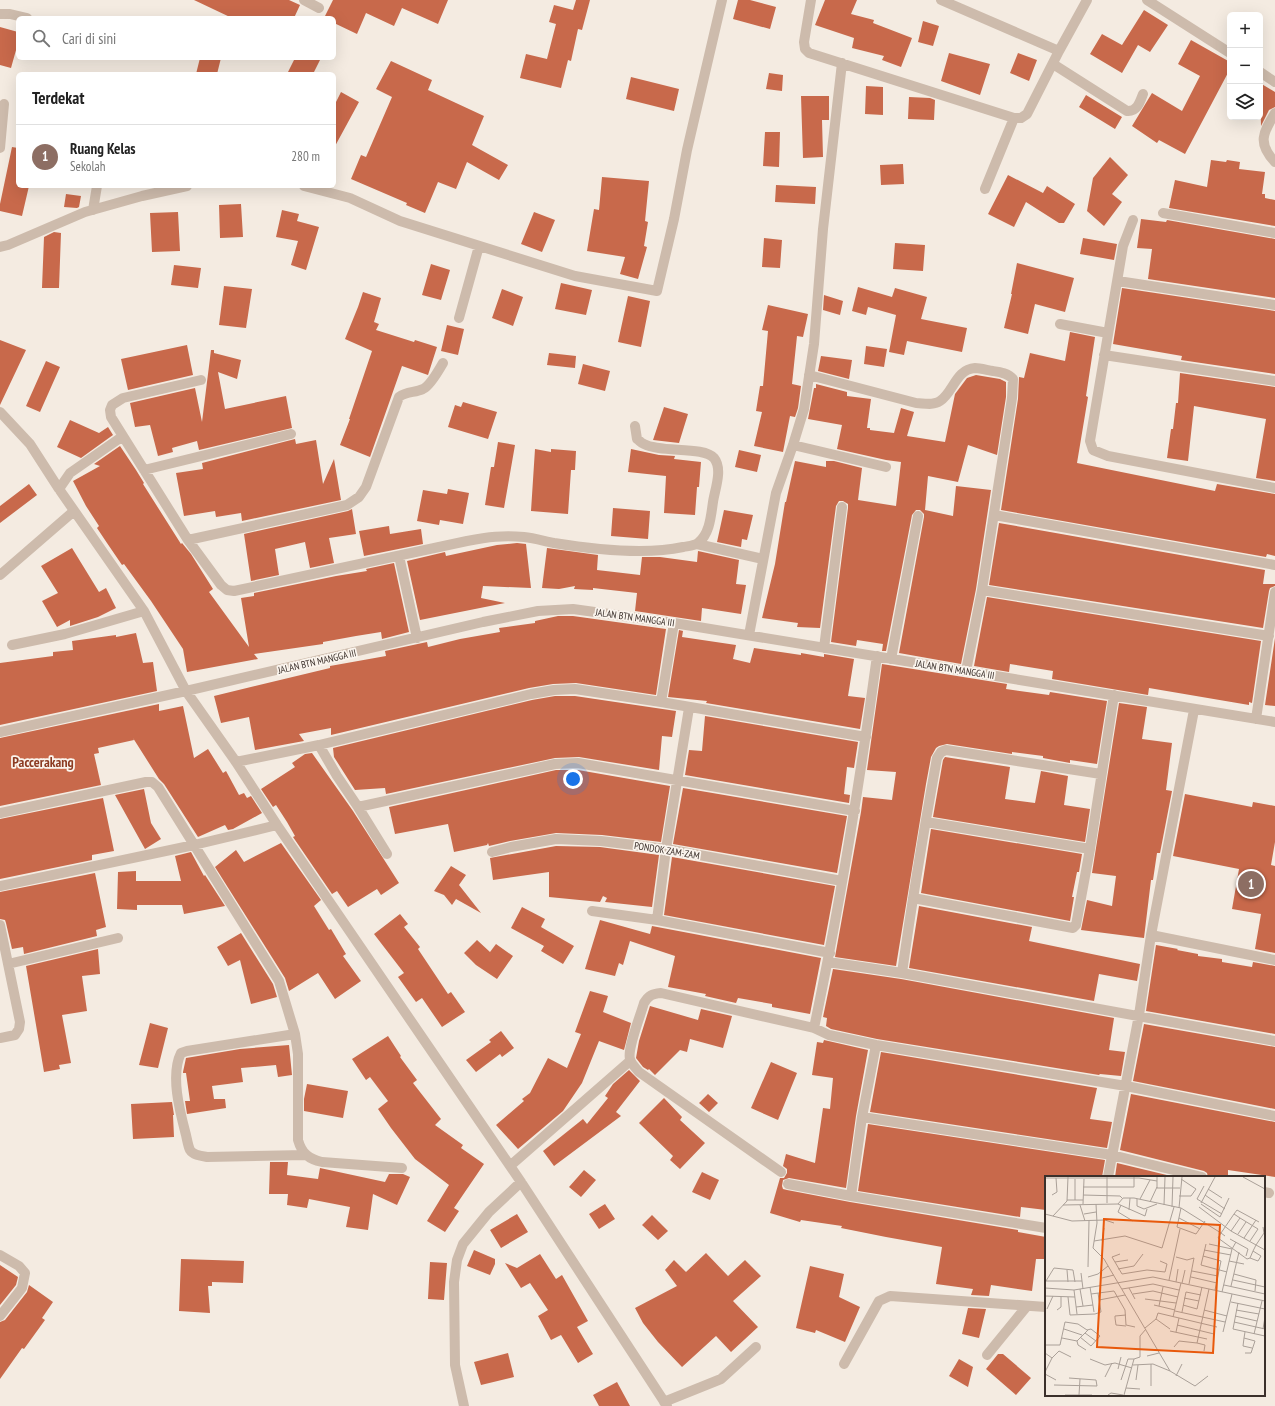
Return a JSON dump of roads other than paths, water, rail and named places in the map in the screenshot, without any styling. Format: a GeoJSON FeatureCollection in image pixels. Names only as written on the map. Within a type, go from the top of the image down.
{"type":"FeatureCollection","features":[{"type":"Feature","properties":{"kind":"street"},"geometry":{"type":"LineString","coordinates":[[304,0],[319,8]]}},
{"type":"Feature","properties":{"kind":"street"},"geometry":{"type":"LineString","coordinates":[[312,188],[350,198],[400,221],[575,276],[657,291],[674,219],[687,150],[722,0]]}},
{"type":"Feature","properties":{"kind":"street"},"geometry":{"type":"LineString","coordinates":[[811,0],[804,42],[805,49],[809,53],[1014,118],[1021,118],[1027,114],[1087,0]]}},
{"type":"Feature","properties":{"kind":"street"},"geometry":{"type":"LineString","coordinates":[[941,0],[1059,51]]}},
{"type":"Feature","properties":{"kind":"street"},"geometry":{"type":"LineString","coordinates":[[1147,0],[1227,51]]}},
{"type":"Feature","properties":{"kind":"street"},"geometry":{"type":"LineString","coordinates":[[0,14],[18,16]]}},
{"type":"Feature","properties":{"kind":"street"},"geometry":{"type":"LineString","coordinates":[[749,635],[776,493],[804,409],[814,337],[823,229],[842,63]]}},
{"type":"Feature","properties":{"kind":"street"},"geometry":{"type":"LineString","coordinates":[[1053,64],[1127,111],[1132,112],[1136,109],[1143,94]]}},
{"type":"Feature","properties":{"kind":"street"},"geometry":{"type":"LineString","coordinates":[[1263,74],[1275,82]]}},
{"type":"Feature","properties":{"kind":"street"},"geometry":{"type":"LineString","coordinates":[[0,148],[4,104]]}},
{"type":"Feature","properties":{"kind":"street"},"geometry":{"type":"LineString","coordinates":[[1275,113],[1264,132],[1264,148],[1275,162]]}},
{"type":"Feature","properties":{"kind":"street"},"geometry":{"type":"LineString","coordinates":[[985,189],[1014,118]]}},
{"type":"Feature","properties":{"kind":"street"},"geometry":{"type":"LineString","coordinates":[[92,210],[97,188]]}},
{"type":"Feature","properties":{"kind":"street"},"geometry":{"type":"LineString","coordinates":[[0,247],[92,210],[178,188]]}},
{"type":"Feature","properties":{"kind":"street"},"geometry":{"type":"LineString","coordinates":[[1163,213],[1275,233]]}},
{"type":"Feature","properties":{"kind":"street"},"geometry":{"type":"LineString","coordinates":[[1133,220],[1123,246],[1104,355],[1090,441],[1093,450],[1108,456],[1275,488]]}},
{"type":"Feature","properties":{"kind":"street"},"geometry":{"type":"LineString","coordinates":[[459,318],[478,246]]}},
{"type":"Feature","properties":{"kind":"street"},"geometry":{"type":"LineString","coordinates":[[1118,281],[1275,306]]}},
{"type":"Feature","properties":{"kind":"street"},"geometry":{"type":"LineString","coordinates":[[1060,324],[1108,333]]}},
{"type":"Feature","properties":{"kind":"street"},"geometry":{"type":"LineString","coordinates":[[1104,355],[1275,381]]}},
{"type":"Feature","properties":{"kind":"street"},"geometry":{"type":"LineString","coordinates":[[188,540],[347,505],[359,497],[366,487],[398,397],[408,392],[424,389],[443,363]]}},
{"type":"Feature","properties":{"kind":"street"},"geometry":{"type":"LineString","coordinates":[[809,375],[908,401],[929,404],[938,403],[944,398],[961,374],[968,370],[975,368],[1004,373],[1011,377],[1013,382],[1012,393],[994,515],[982,590],[966,671]]}},
{"type":"Feature","properties":{"kind":"street"},"geometry":{"type":"LineString","coordinates":[[201,380],[123,398],[115,401],[110,410],[111,417],[188,540],[221,585],[227,590],[234,591],[467,540],[496,536],[525,537],[555,543],[602,549],[653,552],[672,550],[697,544],[763,559]]}},
{"type":"Feature","properties":{"kind":"street"},"geometry":{"type":"LineString","coordinates":[[0,412],[30,444],[74,511],[144,611],[186,691],[236,762],[277,825],[521,1182],[665,1404],[721,1379],[756,1346]]}},
{"type":"Feature","properties":{"kind":"street"},"geometry":{"type":"LineString","coordinates":[[635,426],[637,439],[644,445],[660,449],[705,453],[713,456],[717,462],[718,473],[710,522],[705,534],[697,544]]}},
{"type":"Feature","properties":{"kind":"street"},"geometry":{"type":"LineString","coordinates":[[144,470],[291,434]]}},
{"type":"Feature","properties":{"kind":"street"},"geometry":{"type":"LineString","coordinates":[[59,489],[70,473],[123,436]]}},
{"type":"Feature","properties":{"kind":"street"},"geometry":{"type":"LineString","coordinates":[[793,445],[886,467]]}},
{"type":"Feature","properties":{"kind":"street"},"geometry":{"type":"LineString","coordinates":[[824,648],[842,507]]}},
{"type":"Feature","properties":{"kind":"street"},"geometry":{"type":"LineString","coordinates":[[0,575],[74,511]]}},
{"type":"Feature","properties":{"kind":"street"},"geometry":{"type":"LineString","coordinates":[[994,515],[1275,565]]}},
{"type":"Feature","properties":{"kind":"street"},"geometry":{"type":"LineString","coordinates":[[891,659],[918,516]]}},
{"type":"Feature","properties":{"kind":"street"},"geometry":{"type":"LineString","coordinates":[[399,556],[416,638]]}},
{"type":"Feature","properties":{"kind":"street"},"geometry":{"type":"LineString","coordinates":[[982,590],[1269,636]]}},
{"type":"Feature","properties":{"kind":"street"},"geometry":{"type":"LineString","coordinates":[[1256,719],[1275,592]]}},
{"type":"Feature","properties":{"kind":"street","name":"JALAN BTN MANGGA III"},"geometry":{"type":"LineString","coordinates":[[0,732],[538,611],[573,609],[749,635],[1114,695],[1194,710],[1275,722]]}},
{"type":"Feature","properties":{"kind":"street"},"geometry":{"type":"LineString","coordinates":[[12,645],[65,634],[144,611]]}},
{"type":"Feature","properties":{"kind":"street"},"geometry":{"type":"LineString","coordinates":[[661,702],[674,623]]}},
{"type":"Feature","properties":{"kind":"street"},"geometry":{"type":"LineString","coordinates":[[814,1028],[829,958],[855,811],[877,656]]}},
{"type":"Feature","properties":{"kind":"street"},"geometry":{"type":"LineString","coordinates":[[236,762],[319,745],[531,694],[554,690],[574,689],[661,702],[689,708],[866,737]]}},
{"type":"Feature","properties":{"kind":"street"},"geometry":{"type":"LineString","coordinates":[[913,898],[1073,928],[1076,925],[1090,849],[1114,695]]}},
{"type":"Feature","properties":{"kind":"street"},"geometry":{"type":"LineString","coordinates":[[657,920],[666,849],[689,708]]}},
{"type":"Feature","properties":{"kind":"street"},"geometry":{"type":"LineString","coordinates":[[1108,1176],[1139,1015],[1151,935],[1194,710]]}},
{"type":"Feature","properties":{"kind":"street"},"geometry":{"type":"LineString","coordinates":[[319,745],[387,854]]}},
{"type":"Feature","properties":{"kind":"street"},"geometry":{"type":"LineString","coordinates":[[902,973],[937,758],[943,750],[953,750],[1101,774]]}},
{"type":"Feature","properties":{"kind":"street"},"geometry":{"type":"LineString","coordinates":[[358,807],[555,764],[578,764],[855,811]]}},
{"type":"Feature","properties":{"kind":"street"},"geometry":{"type":"LineString","coordinates":[[0,813],[152,782],[158,787],[279,981],[295,1034],[299,1067],[298,1140],[301,1149],[305,1155],[313,1160],[322,1162],[402,1168]]}},
{"type":"Feature","properties":{"kind":"street"},"geometry":{"type":"LineString","coordinates":[[926,822],[1090,849]]}},
{"type":"Feature","properties":{"kind":"street"},"geometry":{"type":"LineString","coordinates":[[0,886],[194,845],[277,825]]}},
{"type":"Feature","properties":{"kind":"street","name":"PONDOK ZAM-ZAM"},"geometry":{"type":"LineString","coordinates":[[492,852],[556,839],[601,841],[666,849],[842,880]]}},
{"type":"Feature","properties":{"kind":"street"},"geometry":{"type":"LineString","coordinates":[[592,911],[657,920],[902,973],[1275,1040]]}},
{"type":"Feature","properties":{"kind":"street"},"geometry":{"type":"LineString","coordinates":[[0,926],[20,1022],[19,1029],[15,1035],[0,1038]]}},
{"type":"Feature","properties":{"kind":"street"},"geometry":{"type":"LineString","coordinates":[[1151,935],[1275,960]]}},
{"type":"Feature","properties":{"kind":"street"},"geometry":{"type":"LineString","coordinates":[[8,964],[118,938]]}},
{"type":"Feature","properties":{"kind":"street"},"geometry":{"type":"LineString","coordinates":[[781,1172],[640,1072],[630,1061],[629,1054],[631,1045],[644,1003],[652,994],[661,993],[814,1028],[829,1035],[876,1045],[1126,1086],[1275,1116]]}},
{"type":"Feature","properties":{"kind":"street"},"geometry":{"type":"LineString","coordinates":[[295,1034],[181,1053],[178,1059],[176,1081],[180,1109],[190,1150],[196,1155],[207,1157],[305,1155]]}},
{"type":"Feature","properties":{"kind":"street"},"geometry":{"type":"LineString","coordinates":[[851,1196],[862,1117],[876,1045]]}},
{"type":"Feature","properties":{"kind":"street"},"geometry":{"type":"LineString","coordinates":[[510,1166],[630,1061]]}},
{"type":"Feature","properties":{"kind":"street"},"geometry":{"type":"LineString","coordinates":[[862,1117],[1112,1155],[1198,1176]]}},
{"type":"Feature","properties":{"kind":"street"},"geometry":{"type":"LineString","coordinates":[[464,1406],[455,1365],[454,1282],[457,1260],[464,1244],[489,1212],[521,1182]]}},
{"type":"Feature","properties":{"kind":"street"},"geometry":{"type":"LineString","coordinates":[[788,1184],[851,1196],[1045,1228]]}},
{"type":"Feature","properties":{"kind":"street"},"geometry":{"type":"LineString","coordinates":[[0,1255],[19,1266],[25,1273],[22,1288],[0,1316]]}},
{"type":"Feature","properties":{"kind":"street"},"geometry":{"type":"LineString","coordinates":[[844,1364],[880,1301],[890,1296],[1045,1307]]}},
{"type":"Feature","properties":{"kind":"street"},"geometry":{"type":"LineString","coordinates":[[987,1355],[1027,1306]]}},
{"type":"Feature","properties":{"kind":"place","name":"Ruang Kelas"},"geometry":{"type":"Point","coordinates":[1251,884]}},
{"type":"Feature","properties":{"kind":"district","name":"Paccerakang"},"geometry":{"type":"Point","coordinates":[43,762]}}]}
